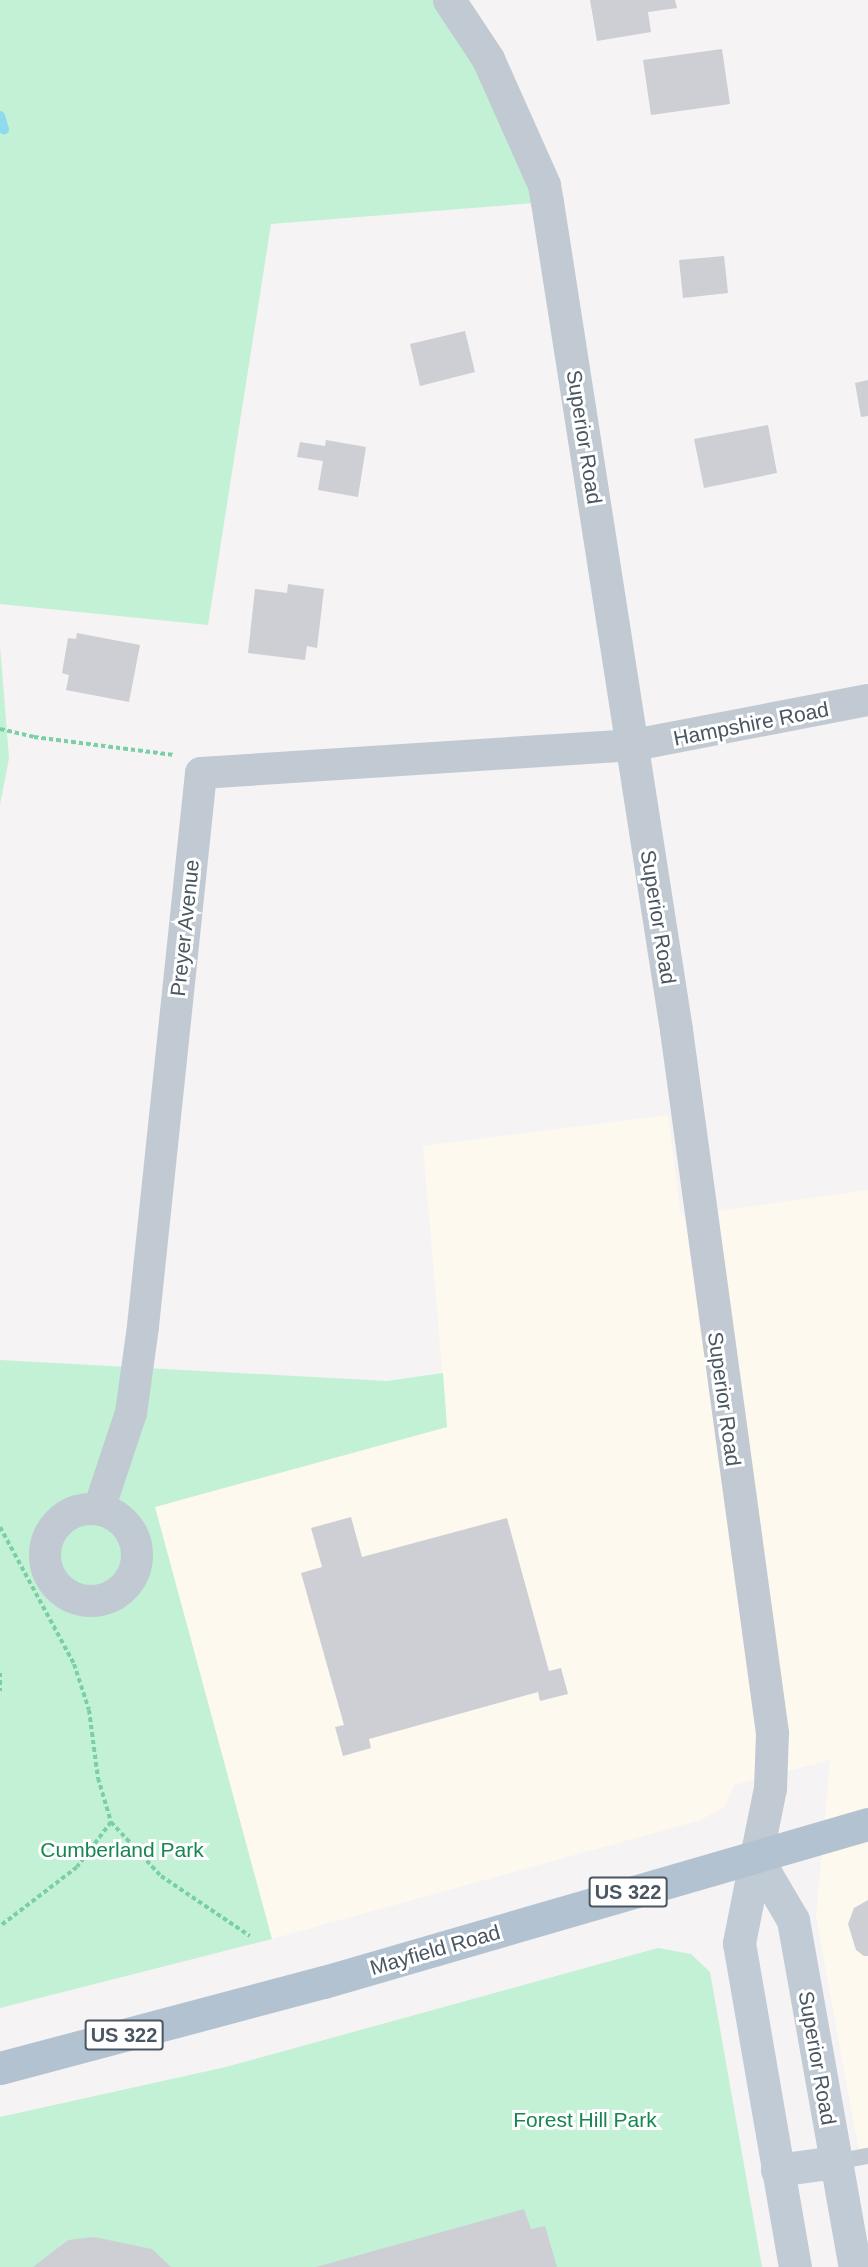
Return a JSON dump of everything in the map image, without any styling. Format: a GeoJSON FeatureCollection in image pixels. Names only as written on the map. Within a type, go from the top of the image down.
{"type":"FeatureCollection","features":[{"type":"Feature","properties":{"kind":"main road","name":"Mayfield Road"},"geometry":{"type":"LineString","coordinates":[[0,2068],[324,1982],[868,1824]]}},
{"type":"Feature","properties":{"kind":"main road","name":"Superior Road"},"geometry":{"type":"LineString","coordinates":[[756,1857],[793,1920],[855,2267]]}},
{"type":"Feature","properties":{"kind":"main road","name":"Superior Road"},"geometry":{"type":"LineString","coordinates":[[756,1857],[739,1943],[795,2267]]}},
{"type":"Feature","properties":{"kind":"main road"},"geometry":{"type":"LineString","coordinates":[[777,2170],[836,2162]]}},
{"type":"Feature","properties":{"kind":"street","name":"Superior Road"},"geometry":{"type":"LineString","coordinates":[[449,0],[488,59],[544,185],[634,745],[772,1733],[770,1788],[756,1857]]}},
{"type":"Feature","properties":{"kind":"street","name":"Hampshire Road"},"geometry":{"type":"LineString","coordinates":[[634,745],[868,700]]}},
{"type":"Feature","properties":{"kind":"street","name":"Preyer Avenue"},"geometry":{"type":"LineString","coordinates":[[99,1509],[131,1413],[136,1381],[201,773],[634,745]]}},
{"type":"Feature","properties":{"kind":"lane"},"geometry":{"type":"LineString","coordinates":[[836,2162],[868,2156]]}},
{"type":"Feature","properties":{"kind":"path"},"geometry":{"type":"LineString","coordinates":[[0,729],[34,737],[176,756]]}},
{"type":"Feature","properties":{"kind":"path"},"geometry":{"type":"LineString","coordinates":[[0,1528],[74,1664],[89,1710],[98,1778],[111,1822],[161,1876],[250,1936]]}},
{"type":"Feature","properties":{"kind":"path"},"geometry":{"type":"LineString","coordinates":[[0,1672],[0,1691]]}},
{"type":"Feature","properties":{"kind":"path"},"geometry":{"type":"LineString","coordinates":[[0,1926],[77,1867],[111,1822]]}},
{"type":"Feature","properties":{"kind":"shaded area"},"geometry":{"type":"Polygon","coordinates":[[[668,1115],[681,1216],[868,1190],[868,2150],[859,2152],[816,1917],[830,1760],[734,1785],[725,1806],[701,1820],[272,1939],[155,1507],[447,1427],[423,1146],[668,1115]]]}},
{"type":"Feature","properties":{"kind":"green space"},"geometry":{"type":"Polygon","coordinates":[[[0,0],[449,0],[547,202],[271,224],[208,625],[0,604],[0,0]]]}},
{"type":"Feature","properties":{"kind":"green space"},"geometry":{"type":"Polygon","coordinates":[[[0,646],[9,758],[0,805],[0,646]]]}},
{"type":"Feature","properties":{"kind":"green space","name":"Cumberland Park"},"geometry":{"type":"Polygon","coordinates":[[[0,1360],[387,1381],[443,1373],[447,1427],[155,1507],[272,1939],[0,2008],[0,1360]]]}},
{"type":"Feature","properties":{"kind":"green space","name":"Forest Hill Park"},"geometry":{"type":"Polygon","coordinates":[[[658,1948],[691,1954],[710,1972],[762,2267],[0,2267],[0,2117],[226,2067],[658,1948]]]}},
{"type":"Feature","properties":{"kind":"building"},"geometry":{"type":"Polygon","coordinates":[[[590,0],[675,0],[677,8],[648,12],[651,32],[597,41],[590,0]]]}},
{"type":"Feature","properties":{"kind":"building"},"geometry":{"type":"Polygon","coordinates":[[[722,49],[730,104],[651,115],[643,60],[722,49]]]}},
{"type":"Feature","properties":{"kind":"building"},"geometry":{"type":"Polygon","coordinates":[[[724,256],[728,293],[683,298],[679,260],[724,256]]]}},
{"type":"Feature","properties":{"kind":"building"},"geometry":{"type":"Polygon","coordinates":[[[465,331],[475,372],[420,386],[410,344],[465,331]]]}},
{"type":"Feature","properties":{"kind":"building"},"geometry":{"type":"Polygon","coordinates":[[[868,380],[868,416],[861,417],[855,383],[868,380]]]}},
{"type":"Feature","properties":{"kind":"building"},"geometry":{"type":"Polygon","coordinates":[[[768,425],[777,473],[704,488],[694,439],[768,425]]]}},
{"type":"Feature","properties":{"kind":"building"},"geometry":{"type":"Polygon","coordinates":[[[326,440],[366,447],[358,497],[318,490],[323,461],[297,457],[300,442],[325,446],[326,440]]]}},
{"type":"Feature","properties":{"kind":"building"},"geometry":{"type":"Polygon","coordinates":[[[288,584],[324,589],[317,648],[307,646],[305,660],[248,653],[255,589],[287,593],[288,584]]]}},
{"type":"Feature","properties":{"kind":"building"},"geometry":{"type":"Polygon","coordinates":[[[77,633],[140,645],[129,702],[66,690],[69,675],[62,673],[68,638],[76,639],[77,633]]]}},
{"type":"Feature","properties":{"kind":"building"},"geometry":{"type":"Polygon","coordinates":[[[351,1517],[362,1557],[507,1518],[549,1671],[561,1668],[568,1694],[540,1701],[538,1692],[369,1739],[371,1748],[343,1756],[335,1727],[344,1725],[301,1573],[322,1567],[311,1528],[351,1517]]]}},
{"type":"Feature","properties":{"kind":"building"},"geometry":{"type":"Polygon","coordinates":[[[868,1900],[868,1956],[864,1956],[856,1950],[848,1924],[854,1908],[868,1900]]]}},
{"type":"Feature","properties":{"kind":"building"},"geometry":{"type":"Polygon","coordinates":[[[524,2209],[531,2229],[545,2226],[557,2267],[316,2267],[524,2209]]]}},
{"type":"Feature","properties":{"kind":"building"},"geometry":{"type":"Polygon","coordinates":[[[94,2237],[152,2249],[171,2267],[33,2267],[68,2240],[94,2237]]]}},
{"type":"Feature","properties":{"kind":"waterway"},"geometry":{"type":"LineString","coordinates":[[0,116],[4,129]]}}]}
